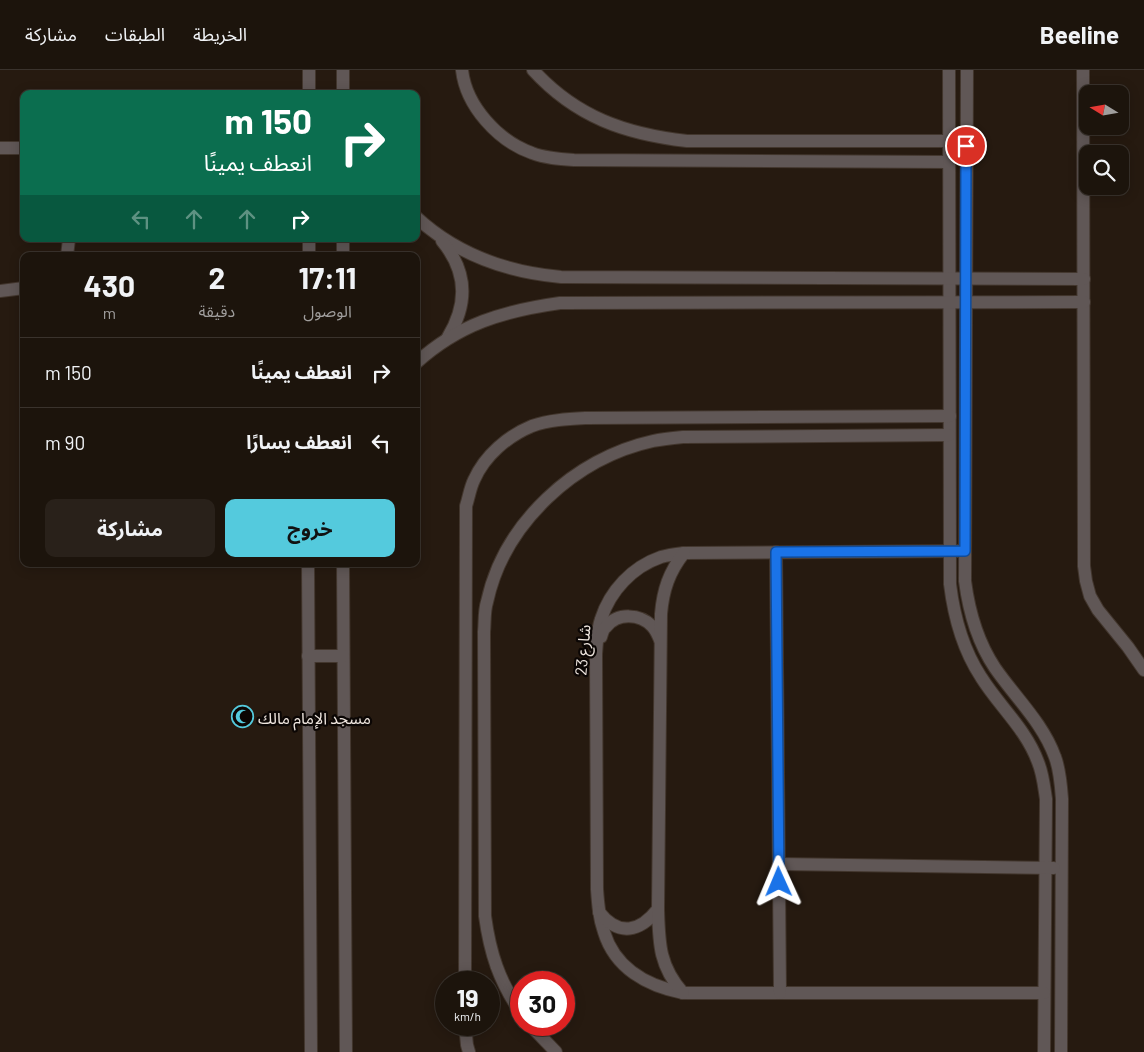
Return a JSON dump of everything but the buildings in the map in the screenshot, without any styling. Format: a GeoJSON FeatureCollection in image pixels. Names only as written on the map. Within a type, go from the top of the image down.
{"type":"FeatureCollection","features":[{"type":"Feature","properties":{"kind":"street"},"geometry":{"type":"LineString","coordinates":[[309,70],[309,90]]}},
{"type":"Feature","properties":{"kind":"street"},"geometry":{"type":"LineString","coordinates":[[343,70],[343,90]]}},
{"type":"Feature","properties":{"kind":"street"},"geometry":{"type":"LineString","coordinates":[[462,70],[469,94],[480,113],[494,130],[531,153],[552,158],[574,160],[949,162]]}},
{"type":"Feature","properties":{"kind":"street"},"geometry":{"type":"LineString","coordinates":[[533,70],[545,83],[570,103],[596,118],[624,129],[654,137],[687,141],[950,141]]}},
{"type":"Feature","properties":{"kind":"street"},"geometry":{"type":"LineString","coordinates":[[949,70],[950,584],[953,609],[969,656],[981,678],[1031,745],[1039,762],[1044,780],[1046,799],[1044,1052]]}},
{"type":"Feature","properties":{"kind":"street"},"geometry":{"type":"LineString","coordinates":[[967,70],[965,581],[968,604],[974,626],[983,647],[994,667],[1047,739],[1056,758],[1061,778],[1061,1052]]}},
{"type":"Feature","properties":{"kind":"street"},"geometry":{"type":"LineString","coordinates":[[1083,70],[1083,548],[1086,582],[1090,596],[1098,610],[1144,670]]}},
{"type":"Feature","properties":{"kind":"street"},"geometry":{"type":"LineString","coordinates":[[0,148],[20,148]]}},
{"type":"Feature","properties":{"kind":"street"},"geometry":{"type":"LineString","coordinates":[[420,221],[438,237],[450,251],[459,268],[463,286],[462,305],[456,323],[446,340]]}},
{"type":"Feature","properties":{"kind":"street"},"geometry":{"type":"LineString","coordinates":[[420,227],[484,260],[508,269],[561,277],[1084,278]]}},
{"type":"Feature","properties":{"kind":"street"},"geometry":{"type":"LineString","coordinates":[[0,291],[20,288]]}},
{"type":"Feature","properties":{"kind":"street"},"geometry":{"type":"LineString","coordinates":[[420,358],[473,324],[502,314],[560,303],[1084,302]]}},
{"type":"Feature","properties":{"kind":"street"},"geometry":{"type":"LineString","coordinates":[[465,971],[466,506],[474,480],[489,456],[509,438],[533,426],[560,420],[586,418],[950,416]]}},
{"type":"Feature","properties":{"kind":"street"},"geometry":{"type":"LineString","coordinates":[[510,996],[498,972],[489,945],[485,916],[484,632],[486,603],[495,574],[508,547],[524,523],[544,500],[567,482],[608,458],[630,448],[653,442],[683,437],[949,435]]}},
{"type":"Feature","properties":{"kind":"street","name":"شارع 23"},"geometry":{"type":"LineString","coordinates":[[965,551],[684,553],[661,557],[641,567],[623,581],[609,600],[600,620],[596,654],[597,890],[599,912],[604,933],[613,951],[627,968],[643,980],[662,989],[682,993],[1044,993]]}},
{"type":"Feature","properties":{"kind":"street"},"geometry":{"type":"LineString","coordinates":[[776,552],[780,993]]}},
{"type":"Feature","properties":{"kind":"street"},"geometry":{"type":"LineString","coordinates":[[682,993],[667,972],[663,960],[660,948],[658,909],[662,596],[673,566],[684,553]]}},
{"type":"Feature","properties":{"kind":"street"},"geometry":{"type":"LineString","coordinates":[[308,567],[311,1052]]}},
{"type":"Feature","properties":{"kind":"street"},"geometry":{"type":"LineString","coordinates":[[343,567],[346,1052]]}},
{"type":"Feature","properties":{"kind":"street"},"geometry":{"type":"LineString","coordinates":[[596,654],[605,627],[616,619],[630,616],[643,619],[654,628],[660,640]]}},
{"type":"Feature","properties":{"kind":"street"},"geometry":{"type":"LineString","coordinates":[[308,656],[343,656]]}},
{"type":"Feature","properties":{"kind":"street"},"geometry":{"type":"LineString","coordinates":[[465,774],[483,772]]}},
{"type":"Feature","properties":{"kind":"street"},"geometry":{"type":"LineString","coordinates":[[779,864],[1062,868]]}},
{"type":"Feature","properties":{"kind":"street"},"geometry":{"type":"LineString","coordinates":[[599,912],[616,927],[628,929],[640,927],[658,909]]}},
{"type":"Feature","properties":{"kind":"street"},"geometry":{"type":"LineString","coordinates":[[467,1036],[469,1052]]}},
{"type":"Feature","properties":{"kind":"street"},"geometry":{"type":"LineString","coordinates":[[541,1036],[556,1052]]}},
{"type":"Feature","properties":{"kind":"place","name":"مسجد الإمام مالك"},"geometry":{"type":"Point","coordinates":[242,717]}},
{"type":"Feature","properties":{"kind":"route"},"geometry":{"type":"LineString","coordinates":[[779,882],[776,552],[965,551],[966,146]]}}]}
